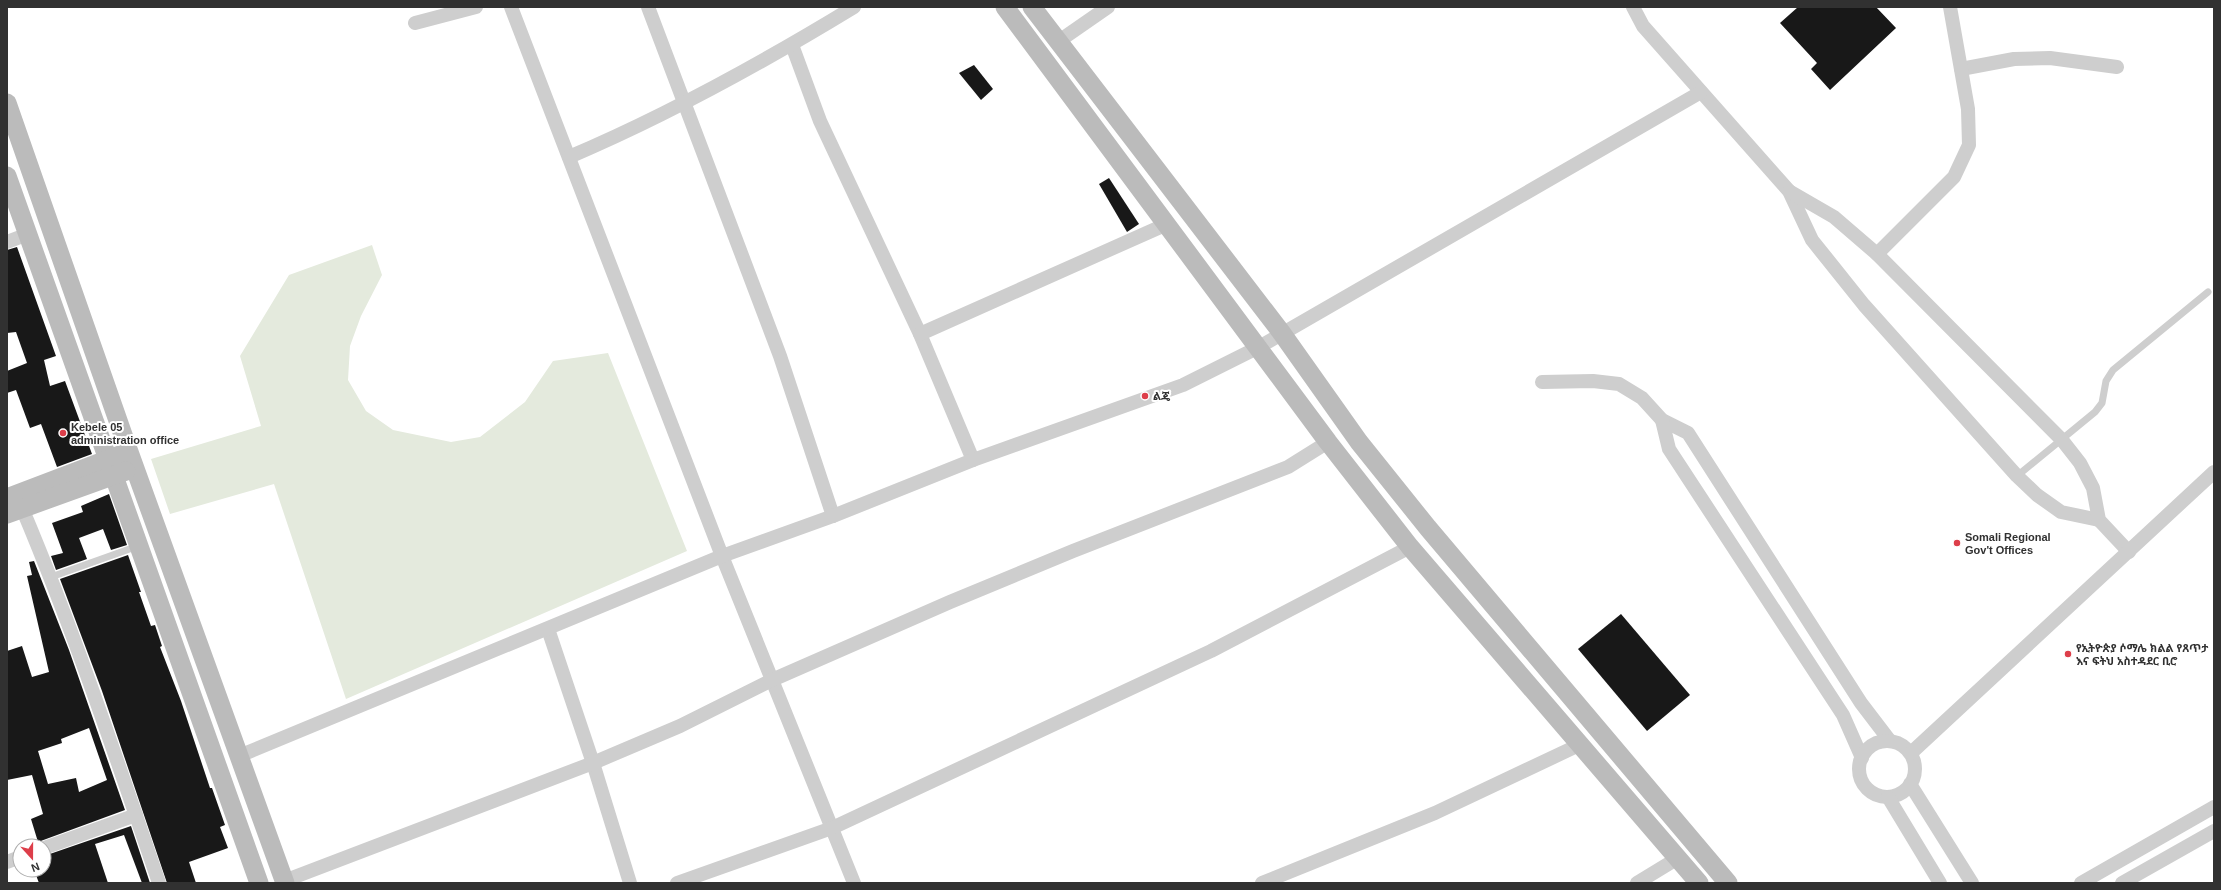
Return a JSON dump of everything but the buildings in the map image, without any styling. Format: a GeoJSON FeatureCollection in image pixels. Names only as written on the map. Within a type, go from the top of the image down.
{"type":"FeatureCollection","features":[{"type":"Feature","properties":{"kind":"main road"},"geometry":{"type":"LineString","coordinates":[[1005,7],[1259,347],[1328,442],[1410,547],[1699,883]]}},
{"type":"Feature","properties":{"kind":"main road"},"geometry":{"type":"LineString","coordinates":[[1032,7],[1281,332],[1359,442],[1428,528],[1728,883]]}},
{"type":"Feature","properties":{"kind":"main road"},"geometry":{"type":"LineString","coordinates":[[7,104],[132,460],[284,882]]}},
{"type":"Feature","properties":{"kind":"main road"},"geometry":{"type":"LineString","coordinates":[[7,176],[112,467],[258,883]]}},
{"type":"Feature","properties":{"kind":"main road"},"geometry":{"type":"LineString","coordinates":[[12,507],[132,460]]}},
{"type":"Feature","properties":{"kind":"street"},"geometry":{"type":"LineString","coordinates":[[415,23],[476,7]]}},
{"type":"Feature","properties":{"kind":"street"},"geometry":{"type":"LineString","coordinates":[[512,7],[722,556],[854,883]]}},
{"type":"Feature","properties":{"kind":"street"},"geometry":{"type":"LineString","coordinates":[[648,7],[780,356],[833,516]]}},
{"type":"Feature","properties":{"kind":"street"},"geometry":{"type":"LineString","coordinates":[[569,157],[628,132],[685,104],[792,45],[854,7]]}},
{"type":"Feature","properties":{"kind":"street"},"geometry":{"type":"LineString","coordinates":[[1059,41],[1108,7]]}},
{"type":"Feature","properties":{"kind":"street"},"geometry":{"type":"LineString","coordinates":[[1633,7],[1643,26],[1789,191],[1812,240],[1855,294],[2018,476],[2037,495],[2061,512],[2099,520]]}},
{"type":"Feature","properties":{"kind":"street"},"geometry":{"type":"LineString","coordinates":[[1877,254],[1954,177],[1969,145],[1968,108],[1950,7]]}},
{"type":"Feature","properties":{"kind":"street"},"geometry":{"type":"LineString","coordinates":[[792,45],[820,121],[920,334],[973,460]]}},
{"type":"Feature","properties":{"kind":"street"},"geometry":{"type":"LineString","coordinates":[[1961,70],[2014,59],[2050,58],[2116,67]]}},
{"type":"Feature","properties":{"kind":"street"},"geometry":{"type":"LineString","coordinates":[[239,756],[722,556],[833,516],[973,460],[1183,386],[1259,347],[1281,332],[1701,92]]}},
{"type":"Feature","properties":{"kind":"street"},"geometry":{"type":"LineString","coordinates":[[1789,191],[1834,217],[1877,254],[2062,440],[2080,463],[2093,488],[2099,520],[2129,552]]}},
{"type":"Feature","properties":{"kind":"street"},"geometry":{"type":"LineString","coordinates":[[920,334],[1167,224]]}},
{"type":"Feature","properties":{"kind":"street"},"geometry":{"type":"LineString","coordinates":[[7,242],[28,234]]}},
{"type":"Feature","properties":{"kind":"street"},"geometry":{"type":"LineString","coordinates":[[1542,382],[1594,381],[1619,384],[1642,398],[1662,420],[1688,433],[1861,703],[1890,741]]}},
{"type":"Feature","properties":{"kind":"street"},"geometry":{"type":"LineString","coordinates":[[1662,420],[1669,449],[1843,715],[1862,758]]}},
{"type":"Feature","properties":{"kind":"street"},"geometry":{"type":"LineString","coordinates":[[284,882],[593,763],[680,726],[772,680],[1029,569],[1288,467],[1328,442]]}},
{"type":"Feature","properties":{"kind":"street"},"geometry":{"type":"LineString","coordinates":[[1911,753],[2214,472]]}},
{"type":"Feature","properties":{"kind":"street"},"geometry":{"type":"LineString","coordinates":[[12,507],[51,577],[159,883]]}},
{"type":"Feature","properties":{"kind":"street"},"geometry":{"type":"LineString","coordinates":[[677,883],[832,828],[1211,651],[1410,547]]}},
{"type":"Feature","properties":{"kind":"street"},"geometry":{"type":"LineString","coordinates":[[548,629],[593,763],[630,883]]}},
{"type":"Feature","properties":{"kind":"street"},"geometry":{"type":"LineString","coordinates":[[1890,741],[1902,745],[1911,753],[1915,765],[1914,778],[1910,784],[1897,795],[1888,797],[1873,794],[1864,785],[1859,773],[1862,758],[1867,750],[1877,743],[1890,741]]}},
{"type":"Feature","properties":{"kind":"street"},"geometry":{"type":"LineString","coordinates":[[1262,883],[1435,813],[1579,745]]}},
{"type":"Feature","properties":{"kind":"street"},"geometry":{"type":"LineString","coordinates":[[1910,784],[1972,883]]}},
{"type":"Feature","properties":{"kind":"street"},"geometry":{"type":"LineString","coordinates":[[1888,797],[1940,883]]}},
{"type":"Feature","properties":{"kind":"street"},"geometry":{"type":"LineString","coordinates":[[2081,883],[2214,807]]}},
{"type":"Feature","properties":{"kind":"street"},"geometry":{"type":"LineString","coordinates":[[52,845],[136,815]]}},
{"type":"Feature","properties":{"kind":"street"},"geometry":{"type":"LineString","coordinates":[[2122,883],[2214,831]]}},
{"type":"Feature","properties":{"kind":"street"},"geometry":{"type":"LineString","coordinates":[[1637,883],[1678,858]]}},
{"type":"Feature","properties":{"kind":"lane"},"geometry":{"type":"LineString","coordinates":[[2018,476],[2062,440],[2102,403],[2106,381],[2113,370],[2208,292]]}},
{"type":"Feature","properties":{"kind":"lane"},"geometry":{"type":"LineString","coordinates":[[51,577],[139,545]]}},
{"type":"Feature","properties":{"kind":"shaded area"},"geometry":{"type":"Polygon","coordinates":[[[372,245],[382,275],[361,316],[350,346],[348,380],[366,411],[393,430],[451,442],[480,437],[525,402],[553,361],[608,353],[687,551],[346,699],[274,484],[170,514],[151,459],[261,426],[240,356],[289,275],[372,245]]]}},
{"type":"Feature","properties":{"kind":"place","name":"ልጄ"},"geometry":{"type":"Point","coordinates":[1145,396]}},
{"type":"Feature","properties":{"kind":"place","name":"Kebele 05 administration office"},"geometry":{"type":"Point","coordinates":[63,433]}},
{"type":"Feature","properties":{"kind":"place","name":"Somali Regional Gov't Offices"},"geometry":{"type":"Point","coordinates":[1957,543]}},
{"type":"Feature","properties":{"kind":"place","name":"የኢትዮጵያ ሶማሌ ክልል የጸጥታ እና ፍትህ አስተዳደር ቢሮ"},"geometry":{"type":"Point","coordinates":[2068,654]}}]}
